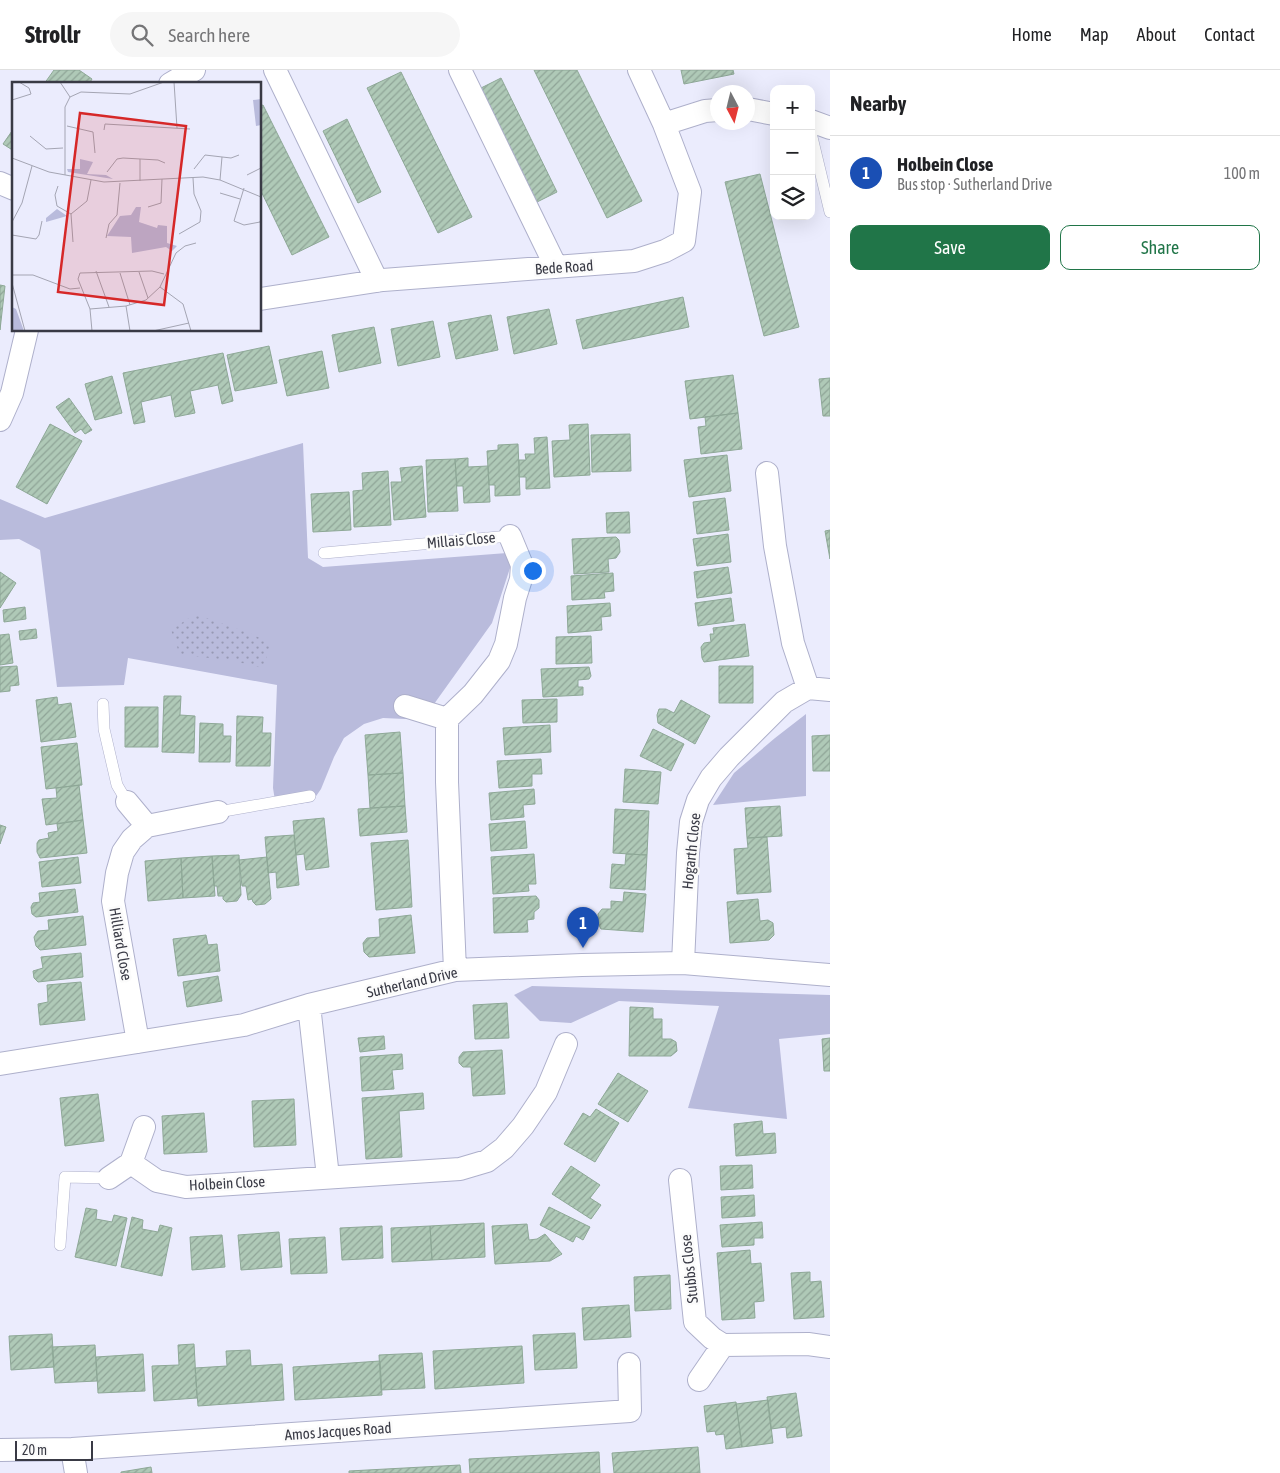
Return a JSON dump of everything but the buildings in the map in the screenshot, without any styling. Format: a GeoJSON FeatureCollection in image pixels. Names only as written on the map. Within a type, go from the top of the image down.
{"type":"FeatureCollection","features":[{"type":"Feature","properties":{"kind":"street"},"geometry":{"type":"LineString","coordinates":[[173,82],[194,70]]}},
{"type":"Feature","properties":{"kind":"street"},"geometry":{"type":"LineString","coordinates":[[275,70],[377,281]]}},
{"type":"Feature","properties":{"kind":"street"},"geometry":{"type":"LineString","coordinates":[[460,70],[556,267]]}},
{"type":"Feature","properties":{"kind":"street","name":"Bede Road"},"geometry":{"type":"LineString","coordinates":[[261,299],[377,281],[634,262],[665,251],[684,241],[690,192],[664,124],[639,70]]}},
{"type":"Feature","properties":{"kind":"street"},"geometry":{"type":"LineString","coordinates":[[755,110],[770,113]]}},
{"type":"Feature","properties":{"kind":"street"},"geometry":{"type":"LineString","coordinates":[[664,124],[710,111]]}},
{"type":"Feature","properties":{"kind":"street"},"geometry":{"type":"LineString","coordinates":[[815,122],[830,128]]}},
{"type":"Feature","properties":{"kind":"street"},"geometry":{"type":"LineString","coordinates":[[0,183],[12,188]]}},
{"type":"Feature","properties":{"kind":"street"},"geometry":{"type":"LineString","coordinates":[[0,420],[12,393],[27,331]]}},
{"type":"Feature","properties":{"kind":"street"},"geometry":{"type":"LineString","coordinates":[[767,473],[775,546],[793,643],[819,689]]}},
{"type":"Feature","properties":{"kind":"street","name":"Millais Close"},"geometry":{"type":"LineString","coordinates":[[447,719],[473,694],[498,661],[506,644],[522,572],[522,564],[510,536]]}},
{"type":"Feature","properties":{"kind":"street","name":"Hogarth Close"},"geometry":{"type":"LineString","coordinates":[[683,963],[688,853],[691,822],[698,800],[711,778],[729,757],[784,702],[819,689]]}},
{"type":"Feature","properties":{"kind":"street"},"geometry":{"type":"LineString","coordinates":[[405,706],[447,719],[447,782],[455,970]]}},
{"type":"Feature","properties":{"kind":"street"},"geometry":{"type":"LineString","coordinates":[[127,802],[147,826],[218,812]]}},
{"type":"Feature","properties":{"kind":"street","name":"Hilliard Close"},"geometry":{"type":"LineString","coordinates":[[138,1042],[113,901],[117,873],[123,852],[132,839],[147,826]]}},
{"type":"Feature","properties":{"kind":"street","name":"Sutherland Drive"},"geometry":{"type":"LineString","coordinates":[[0,1064],[244,1025],[309,1005],[455,970],[582,964],[683,963],[830,975]]}},
{"type":"Feature","properties":{"kind":"street"},"geometry":{"type":"LineString","coordinates":[[309,1005],[328,1177]]}},
{"type":"Feature","properties":{"kind":"street","name":"Holbein Close"},"geometry":{"type":"LineString","coordinates":[[132,1163],[158,1181],[186,1187],[460,1169],[487,1161],[504,1148],[523,1126],[546,1092],[566,1044]]}},
{"type":"Feature","properties":{"kind":"street"},"geometry":{"type":"LineString","coordinates":[[109,1178],[132,1163],[144,1127]]}},
{"type":"Feature","properties":{"kind":"street","name":"Stubbs Close"},"geometry":{"type":"LineString","coordinates":[[680,1180],[695,1322],[712,1338],[723,1345]]}},
{"type":"Feature","properties":{"kind":"street"},"geometry":{"type":"LineString","coordinates":[[699,1380],[723,1345],[808,1344],[830,1347]]}},
{"type":"Feature","properties":{"kind":"street","name":"Amos Jacques Road"},"geometry":{"type":"LineString","coordinates":[[0,1450],[72,1449],[630,1411],[628,1364]]}},
{"type":"Feature","properties":{"kind":"street"},"geometry":{"type":"LineString","coordinates":[[72,1449],[76,1473]]}},
{"type":"Feature","properties":{"kind":"lane"},"geometry":{"type":"LineString","coordinates":[[815,150],[830,212]]}},
{"type":"Feature","properties":{"kind":"lane","name":"Millais Close"},"geometry":{"type":"LineString","coordinates":[[324,552],[510,536]]}},
{"type":"Feature","properties":{"kind":"lane"},"geometry":{"type":"LineString","coordinates":[[103,704],[104,729],[117,786],[127,802]]}},
{"type":"Feature","properties":{"kind":"lane"},"geometry":{"type":"LineString","coordinates":[[218,812],[310,796]]}},
{"type":"Feature","properties":{"kind":"lane"},"geometry":{"type":"LineString","coordinates":[[60,1245],[64,1177],[109,1178]]}},
{"type":"Feature","properties":{"kind":"shaded area"},"geometry":{"type":"Polygon","coordinates":[[[303,443],[308,558],[323,567],[507,553],[511,565],[492,623],[424,718],[383,718],[364,724],[344,738],[321,789],[312,802],[276,807],[273,788],[277,685],[128,658],[124,685],[57,687],[40,550],[19,539],[0,540],[0,499],[45,518],[303,443]]]}},
{"type":"Feature","properties":{"kind":"shaded area"},"geometry":{"type":"Polygon","coordinates":[[[195,614],[252,634],[271,644],[263,668],[229,660],[180,655],[171,630],[195,614]]]}},
{"type":"Feature","properties":{"kind":"shaded area"},"geometry":{"type":"Polygon","coordinates":[[[806,714],[806,796],[713,805],[734,773],[806,714]]]}},
{"type":"Feature","properties":{"kind":"shaded area"},"geometry":{"type":"Polygon","coordinates":[[[532,986],[830,995],[830,1034],[779,1039],[787,1119],[688,1108],[719,1006],[619,1001],[571,1023],[540,1021],[514,995],[532,986]]]}},
{"type":"Feature","properties":{"kind":"place","name":"Holbein Close"},"geometry":{"type":"Point","coordinates":[583,948]}}]}
